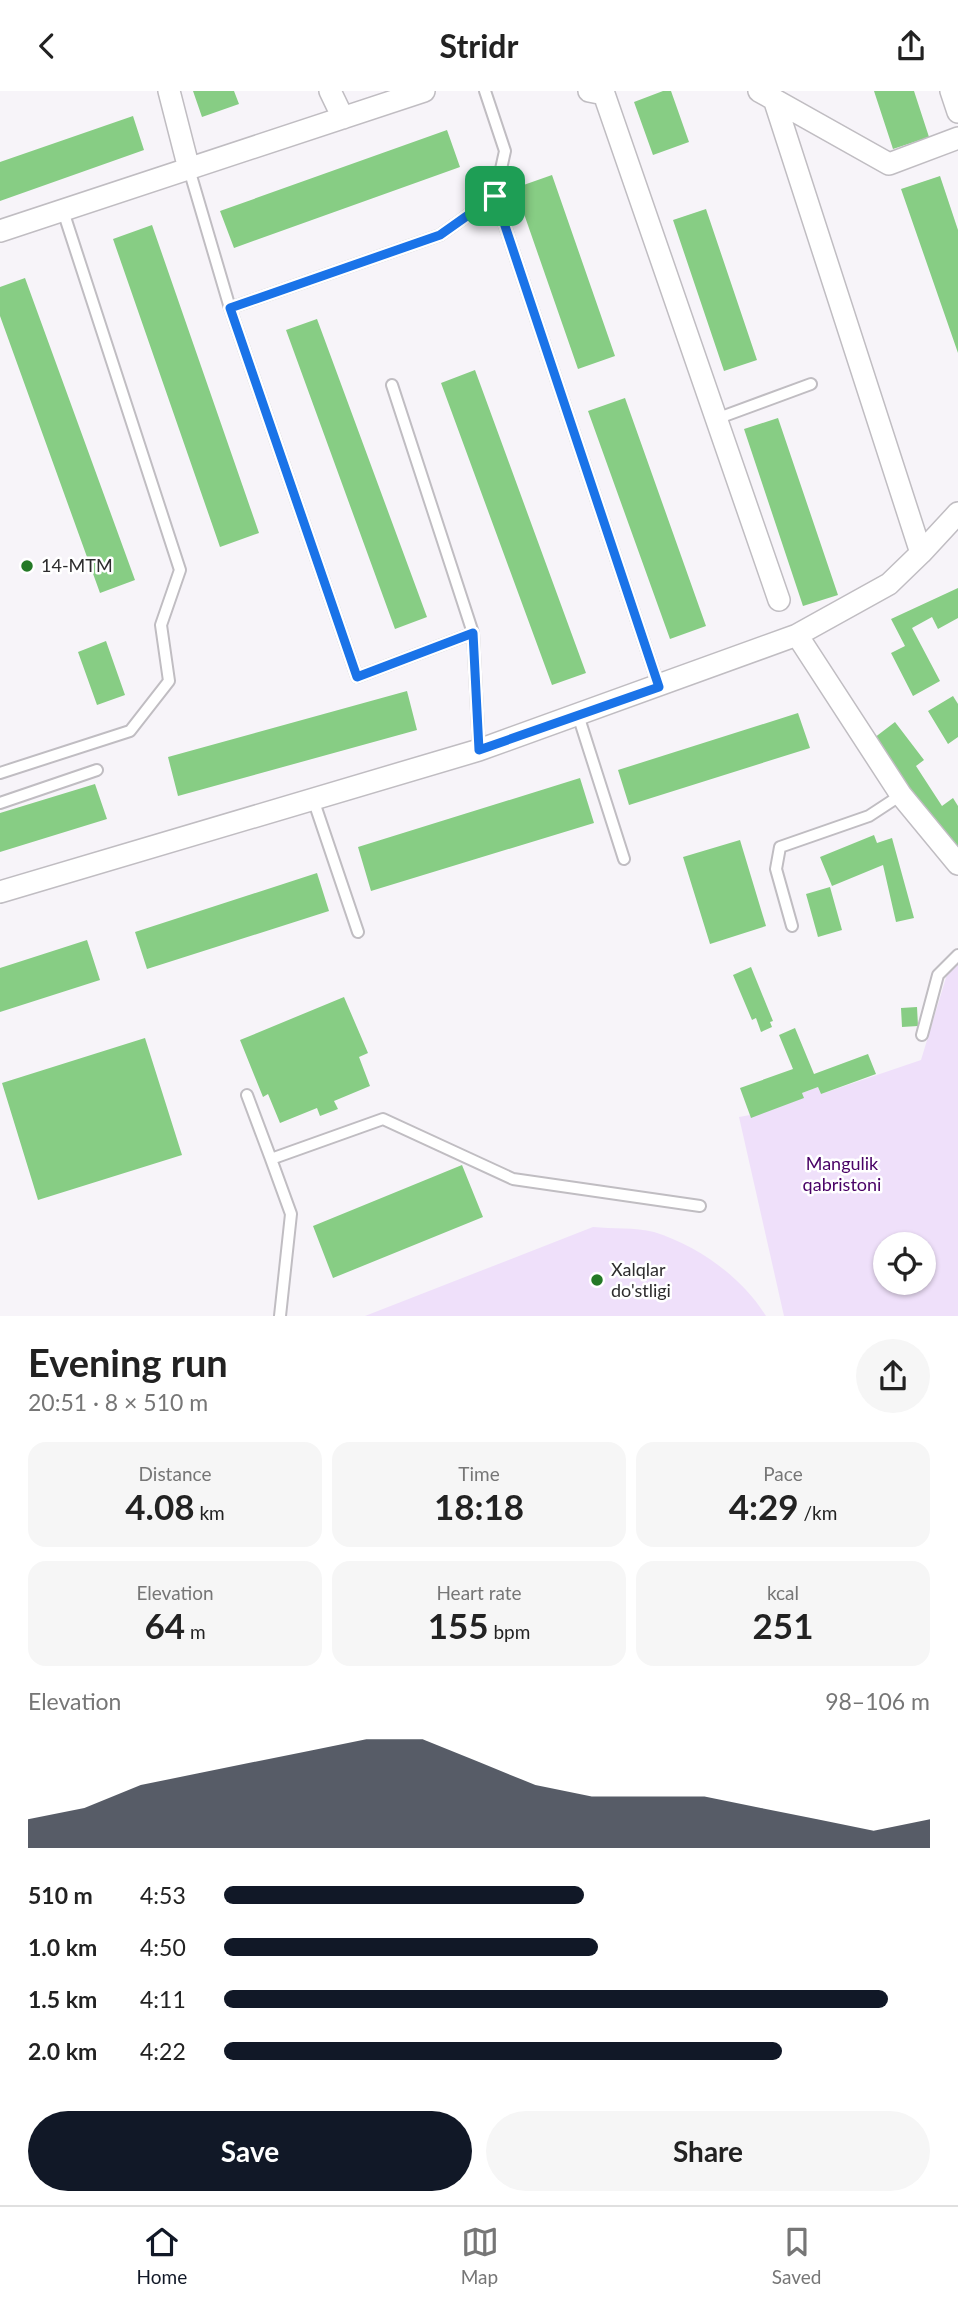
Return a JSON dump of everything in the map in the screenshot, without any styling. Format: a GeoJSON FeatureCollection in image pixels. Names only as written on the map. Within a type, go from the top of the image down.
{"type":"FeatureCollection","features":[{"type":"Feature","properties":{"kind":"street"},"geometry":{"type":"LineString","coordinates":[[169,91],[189,169]]}},
{"type":"Feature","properties":{"kind":"street"},"geometry":{"type":"LineString","coordinates":[[330,91],[343,118]]}},
{"type":"Feature","properties":{"kind":"street"},"geometry":{"type":"LineString","coordinates":[[0,231],[424,91]]}},
{"type":"Feature","properties":{"kind":"street"},"geometry":{"type":"LineString","coordinates":[[951,91],[958,112]]}},
{"type":"Feature","properties":{"kind":"street"},"geometry":{"type":"LineString","coordinates":[[602,92],[779,600]]}},
{"type":"Feature","properties":{"kind":"street"},"geometry":{"type":"LineString","coordinates":[[767,96],[888,164],[958,138]]}},
{"type":"Feature","properties":{"kind":"street"},"geometry":{"type":"LineString","coordinates":[[767,96],[921,553]]}},
{"type":"Feature","properties":{"kind":"street"},"geometry":{"type":"LineString","coordinates":[[0,892],[479,750],[797,635],[889,585],[958,513]]}},
{"type":"Feature","properties":{"kind":"street"},"geometry":{"type":"LineString","coordinates":[[797,635],[901,795],[958,865]]}},
{"type":"Feature","properties":{"kind":"lane"},"geometry":{"type":"LineString","coordinates":[[485,91],[505,151],[495,196],[659,687]]}},
{"type":"Feature","properties":{"kind":"lane"},"geometry":{"type":"LineString","coordinates":[[189,169],[230,308],[357,677],[473,633]]}},
{"type":"Feature","properties":{"kind":"lane"},"geometry":{"type":"LineString","coordinates":[[230,308],[440,235],[495,196]]}},
{"type":"Feature","properties":{"kind":"lane"},"geometry":{"type":"LineString","coordinates":[[0,773],[130,731],[169,681],[161,625],[180,571],[63,211]]}},
{"type":"Feature","properties":{"kind":"lane"},"geometry":{"type":"LineString","coordinates":[[716,419],[811,384]]}},
{"type":"Feature","properties":{"kind":"lane"},"geometry":{"type":"LineString","coordinates":[[392,385],[473,633],[479,750]]}},
{"type":"Feature","properties":{"kind":"lane"},"geometry":{"type":"LineString","coordinates":[[579,715],[624,859]]}},
{"type":"Feature","properties":{"kind":"lane"},"geometry":{"type":"LineString","coordinates":[[0,803],[97,770]]}},
{"type":"Feature","properties":{"kind":"lane"},"geometry":{"type":"LineString","coordinates":[[792,926],[776,869],[780,847],[869,816],[901,795]]}},
{"type":"Feature","properties":{"kind":"lane"},"geometry":{"type":"LineString","coordinates":[[313,799],[358,932]]}},
{"type":"Feature","properties":{"kind":"lane"},"geometry":{"type":"LineString","coordinates":[[922,1035],[938,975],[958,955]]}},
{"type":"Feature","properties":{"kind":"lane"},"geometry":{"type":"LineString","coordinates":[[247,1095],[291,1215],[280,1316]]}},
{"type":"Feature","properties":{"kind":"lane"},"geometry":{"type":"LineString","coordinates":[[271,1159],[383,1119],[513,1179],[700,1206]]}},
{"type":"Feature","properties":{"kind":"green space","name":"Mangulik qabristoni"},"geometry":{"type":"Polygon","coordinates":[[[958,964],[958,1316],[784,1316],[739,1117],[751,1117],[803,1098],[802,1093],[818,1087],[821,1094],[921,1060],[948,971],[958,964]]]}},
{"type":"Feature","properties":{"kind":"green space","name":"Xalqlar do'stligi"},"geometry":{"type":"Polygon","coordinates":[[[593,1227],[647,1230],[687,1245],[731,1276],[756,1301],[766,1316],[365,1316],[593,1227]]]}},
{"type":"Feature","properties":{"kind":"building"},"geometry":{"type":"Polygon","coordinates":[[[193,91],[234,91],[239,104],[202,117],[193,91]]]}},
{"type":"Feature","properties":{"kind":"building"},"geometry":{"type":"Polygon","coordinates":[[[663,91],[671,91],[689,142],[653,155],[634,102],[663,91]]]}},
{"type":"Feature","properties":{"kind":"building"},"geometry":{"type":"Polygon","coordinates":[[[874,91],[914,91],[929,137],[893,149],[874,91]]]}},
{"type":"Feature","properties":{"kind":"building"},"geometry":{"type":"Polygon","coordinates":[[[133,116],[144,150],[0,201],[0,162],[133,116]]]}},
{"type":"Feature","properties":{"kind":"building"},"geometry":{"type":"Polygon","coordinates":[[[447,130],[460,167],[234,248],[220,211],[447,130]]]}},
{"type":"Feature","properties":{"kind":"building"},"geometry":{"type":"Polygon","coordinates":[[[552,175],[615,356],[578,369],[515,188],[552,175]]]}},
{"type":"Feature","properties":{"kind":"building"},"geometry":{"type":"Polygon","coordinates":[[[940,176],[958,230],[958,353],[901,189],[940,176]]]}},
{"type":"Feature","properties":{"kind":"building"},"geometry":{"type":"Polygon","coordinates":[[[706,209],[757,360],[724,371],[673,220],[706,209]]]}},
{"type":"Feature","properties":{"kind":"building"},"geometry":{"type":"Polygon","coordinates":[[[152,225],[259,533],[220,547],[113,239],[152,225]]]}},
{"type":"Feature","properties":{"kind":"building"},"geometry":{"type":"Polygon","coordinates":[[[25,278],[135,580],[100,593],[0,316],[0,287],[25,278]]]}},
{"type":"Feature","properties":{"kind":"building"},"geometry":{"type":"Polygon","coordinates":[[[317,319],[427,617],[395,629],[286,330],[317,319]]]}},
{"type":"Feature","properties":{"kind":"building"},"geometry":{"type":"Polygon","coordinates":[[[475,370],[586,673],[552,685],[441,383],[475,370]]]}},
{"type":"Feature","properties":{"kind":"building"},"geometry":{"type":"Polygon","coordinates":[[[625,398],[706,626],[670,639],[588,411],[625,398]]]}},
{"type":"Feature","properties":{"kind":"building"},"geometry":{"type":"Polygon","coordinates":[[[778,418],[838,595],[803,606],[744,429],[778,418]]]}},
{"type":"Feature","properties":{"kind":"building"},"geometry":{"type":"Polygon","coordinates":[[[958,588],[958,618],[938,629],[932,617],[912,628],[940,681],[913,696],[891,653],[905,646],[891,619],[958,588]]]}},
{"type":"Feature","properties":{"kind":"building"},"geometry":{"type":"Polygon","coordinates":[[[106,641],[125,695],[97,705],[78,652],[106,641]]]}},
{"type":"Feature","properties":{"kind":"building"},"geometry":{"type":"Polygon","coordinates":[[[407,691],[417,730],[178,796],[168,757],[407,691]]]}},
{"type":"Feature","properties":{"kind":"building"},"geometry":{"type":"Polygon","coordinates":[[[953,696],[958,704],[958,737],[948,744],[928,711],[953,696]]]}},
{"type":"Feature","properties":{"kind":"building"},"geometry":{"type":"Polygon","coordinates":[[[798,713],[810,748],[629,805],[618,770],[798,713]]]}},
{"type":"Feature","properties":{"kind":"building"},"geometry":{"type":"Polygon","coordinates":[[[895,722],[924,760],[916,766],[942,806],[953,798],[958,806],[958,858],[874,738],[895,722]]]}},
{"type":"Feature","properties":{"kind":"building"},"geometry":{"type":"Polygon","coordinates":[[[580,778],[594,823],[371,891],[358,847],[580,778]]]}},
{"type":"Feature","properties":{"kind":"building"},"geometry":{"type":"Polygon","coordinates":[[[95,784],[107,819],[0,852],[0,813],[95,784]]]}},
{"type":"Feature","properties":{"kind":"building"},"geometry":{"type":"Polygon","coordinates":[[[874,835],[877,843],[892,838],[914,918],[896,922],[883,865],[832,886],[820,857],[874,835]]]}},
{"type":"Feature","properties":{"kind":"building"},"geometry":{"type":"Polygon","coordinates":[[[740,840],[766,926],[710,944],[683,857],[740,840]]]}},
{"type":"Feature","properties":{"kind":"building"},"geometry":{"type":"Polygon","coordinates":[[[317,873],[329,911],[147,969],[135,932],[317,873]]]}},
{"type":"Feature","properties":{"kind":"building"},"geometry":{"type":"Polygon","coordinates":[[[830,887],[842,930],[818,937],[806,894],[830,887]]]}},
{"type":"Feature","properties":{"kind":"building"},"geometry":{"type":"Polygon","coordinates":[[[87,940],[100,980],[0,1012],[0,968],[87,940]]]}},
{"type":"Feature","properties":{"kind":"building"},"geometry":{"type":"Polygon","coordinates":[[[751,967],[773,1021],[770,1022],[772,1027],[761,1032],[756,1018],[752,1020],[733,975],[751,967]]]}},
{"type":"Feature","properties":{"kind":"building"},"geometry":{"type":"Polygon","coordinates":[[[344,997],[368,1053],[359,1057],[370,1086],[334,1101],[338,1109],[320,1116],[317,1108],[280,1123],[268,1094],[263,1097],[240,1040],[344,997]]]}},
{"type":"Feature","properties":{"kind":"building"},"geometry":{"type":"Polygon","coordinates":[[[917,1007],[918,1026],[902,1027],[901,1008],[917,1007]]]}},
{"type":"Feature","properties":{"kind":"building"},"geometry":{"type":"Polygon","coordinates":[[[795,1028],[814,1074],[868,1054],[876,1074],[821,1094],[818,1087],[802,1093],[804,1098],[751,1118],[740,1088],[793,1069],[779,1035],[795,1028]]]}},
{"type":"Feature","properties":{"kind":"building"},"geometry":{"type":"Polygon","coordinates":[[[145,1038],[182,1155],[38,1200],[2,1083],[145,1038]]]}},
{"type":"Feature","properties":{"kind":"building"},"geometry":{"type":"Polygon","coordinates":[[[462,1165],[483,1217],[333,1278],[313,1226],[462,1165]]]}},
{"type":"Feature","properties":{"kind":"place","name":"14-МТМ"},"geometry":{"type":"Point","coordinates":[27,566]}},
{"type":"Feature","properties":{"kind":"place","name":"Xalqlar do'stligi"},"geometry":{"type":"Point","coordinates":[597,1280]}},
{"type":"Feature","properties":{"kind":"route"},"geometry":{"type":"LineString","coordinates":[[495,196],[659,687],[479,750],[473,633],[357,677],[230,308],[440,235],[495,196]]}}]}
